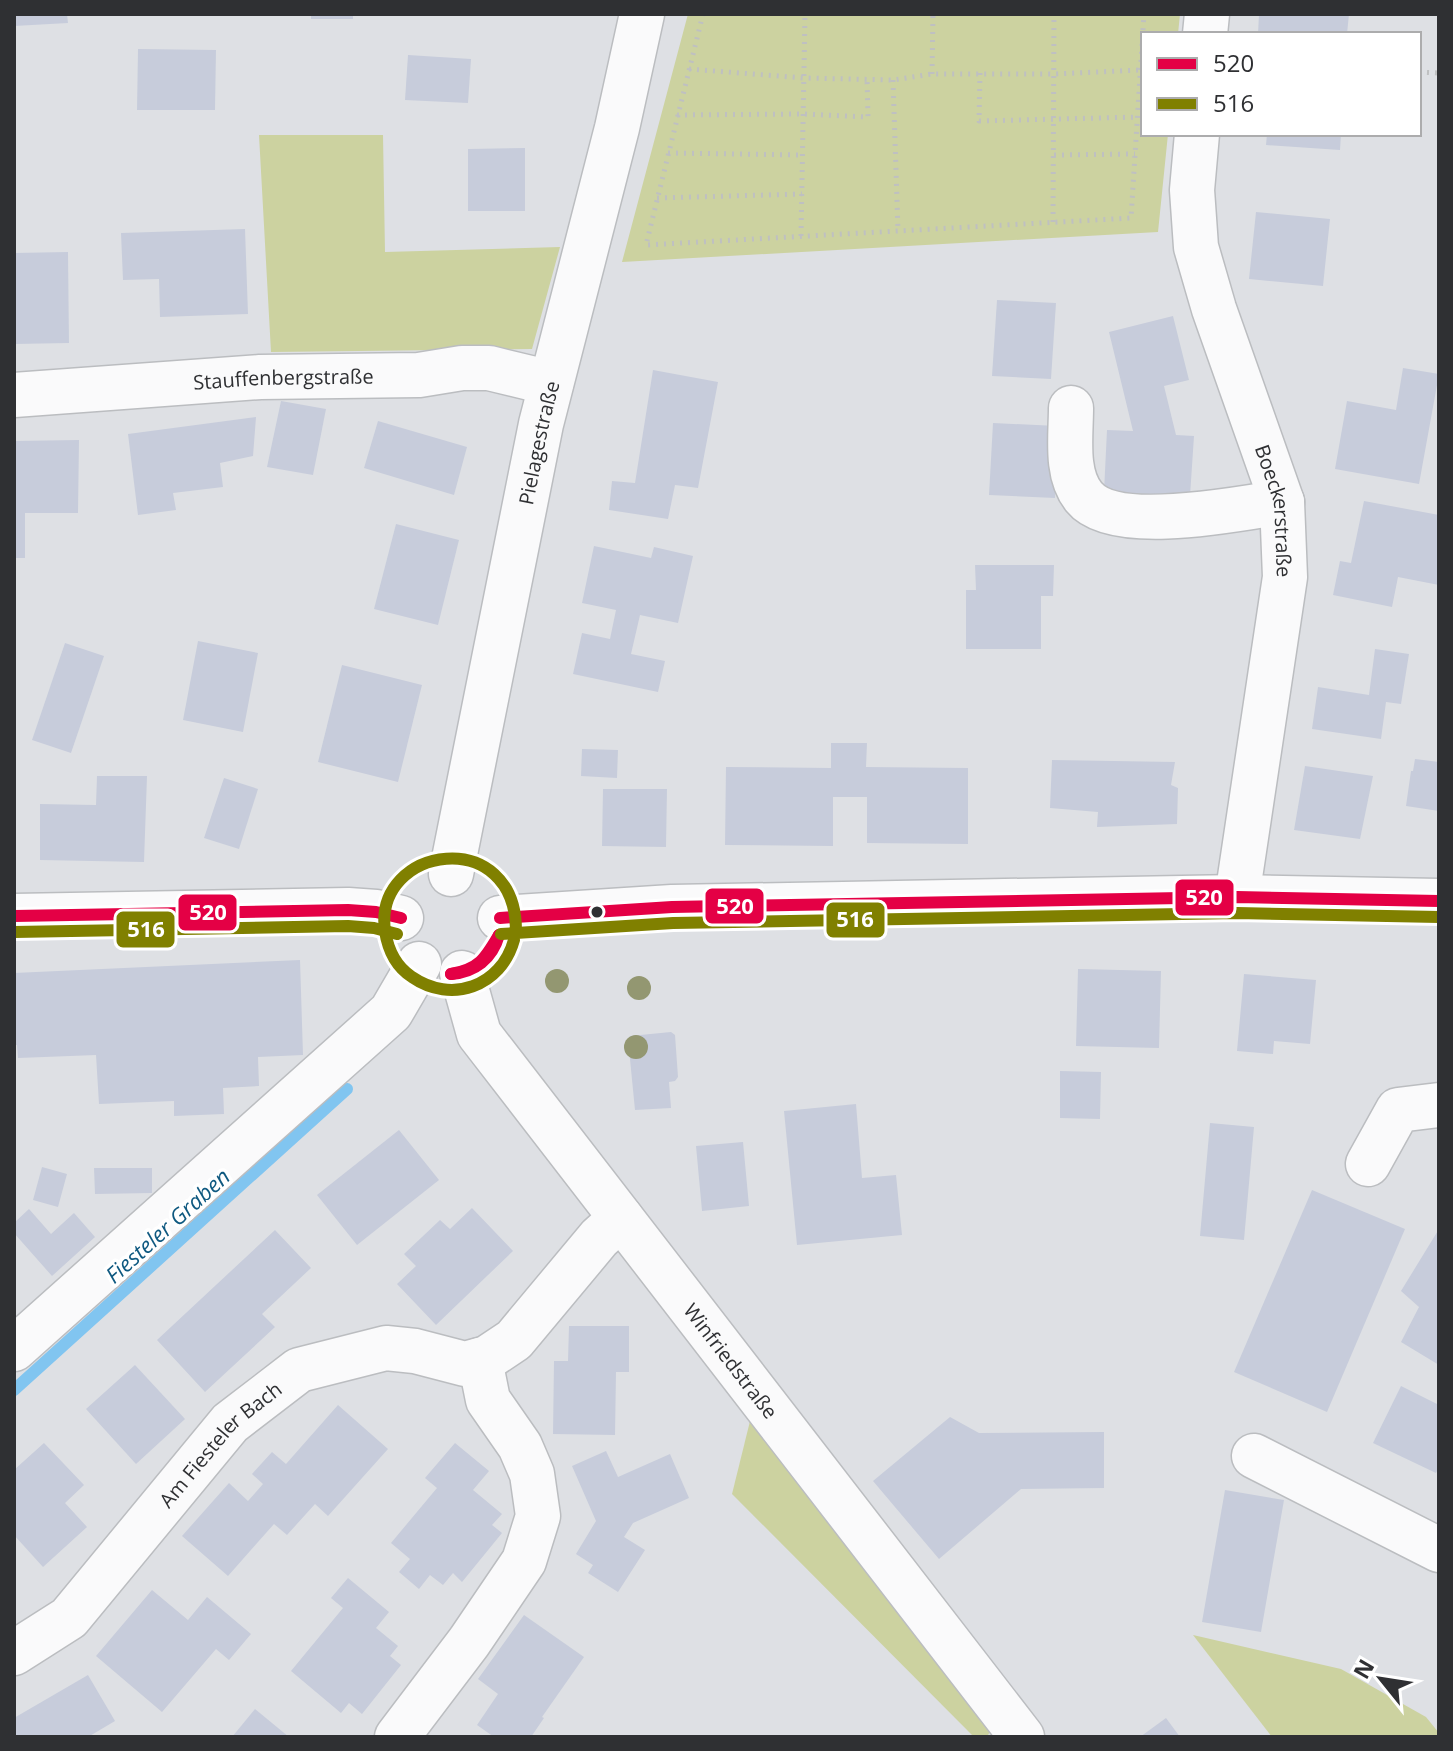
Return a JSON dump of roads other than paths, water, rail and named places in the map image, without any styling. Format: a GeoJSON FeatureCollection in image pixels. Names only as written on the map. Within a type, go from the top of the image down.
{"type":"FeatureCollection","features":[{"type":"Feature","properties":{"kind":"street","name":"Pielagestraße"},"geometry":{"type":"LineString","coordinates":[[451,874],[551,383],[617,128],[642,14]]}},
{"type":"Feature","properties":{"kind":"street","name":"Boeckerstraße"},"geometry":{"type":"LineString","coordinates":[[1197,136],[1192,190],[1196,247],[1214,309],[1282,502],[1285,577],[1237,897]]}},
{"type":"Feature","properties":{"kind":"street","name":"Stauffenbergstraße"},"geometry":{"type":"LineString","coordinates":[[14,395],[260,377],[419,375],[462,368],[489,368],[551,383]]}},
{"type":"Feature","properties":{"kind":"street"},"geometry":{"type":"LineString","coordinates":[[1071,408],[1072,473],[1084,498],[1104,512],[1144,518],[1282,502]]}},
{"type":"Feature","properties":{"kind":"street"},"geometry":{"type":"LineString","coordinates":[[451,874],[478,882],[489,892],[497,905],[500,933],[487,959],[476,968],[447,975],[432,972],[408,953],[402,939],[401,918],[410,894],[421,883],[451,874]]}},
{"type":"Feature","properties":{"kind":"street"},"geometry":{"type":"LineString","coordinates":[[500,918],[672,907],[1237,897],[1439,901]]}},
{"type":"Feature","properties":{"kind":"street"},"geometry":{"type":"LineString","coordinates":[[14,916],[348,910],[401,918]]}},
{"type":"Feature","properties":{"kind":"street"},"geometry":{"type":"LineString","coordinates":[[14,1349],[391,1012],[419,964]]}},
{"type":"Feature","properties":{"kind":"street","name":"Winfriedstraße"},"geometry":{"type":"LineString","coordinates":[[462,973],[479,1034],[1022,1737]]}},
{"type":"Feature","properties":{"kind":"street"},"geometry":{"type":"LineString","coordinates":[[1368,1164],[1398,1110],[1439,1105]]}},
{"type":"Feature","properties":{"kind":"street"},"geometry":{"type":"LineString","coordinates":[[397,1737],[469,1642],[524,1561],[538,1516],[532,1474],[520,1446],[488,1400],[480,1360],[514,1340],[599,1238],[621,1218]]}},
{"type":"Feature","properties":{"kind":"street","name":"Am Fiesteler Bach"},"geometry":{"type":"LineString","coordinates":[[14,1653],[69,1618],[230,1423],[299,1370],[386,1348],[415,1351],[465,1364],[480,1360]]}},
{"type":"Feature","properties":{"kind":"street"},"geometry":{"type":"LineString","coordinates":[[1254,1456],[1439,1550]]}},
{"type":"Feature","properties":{"kind":"waterway","name":"Fiesteler Graben"},"geometry":{"type":"LineString","coordinates":[[14,1390],[347,1089]]}}]}
